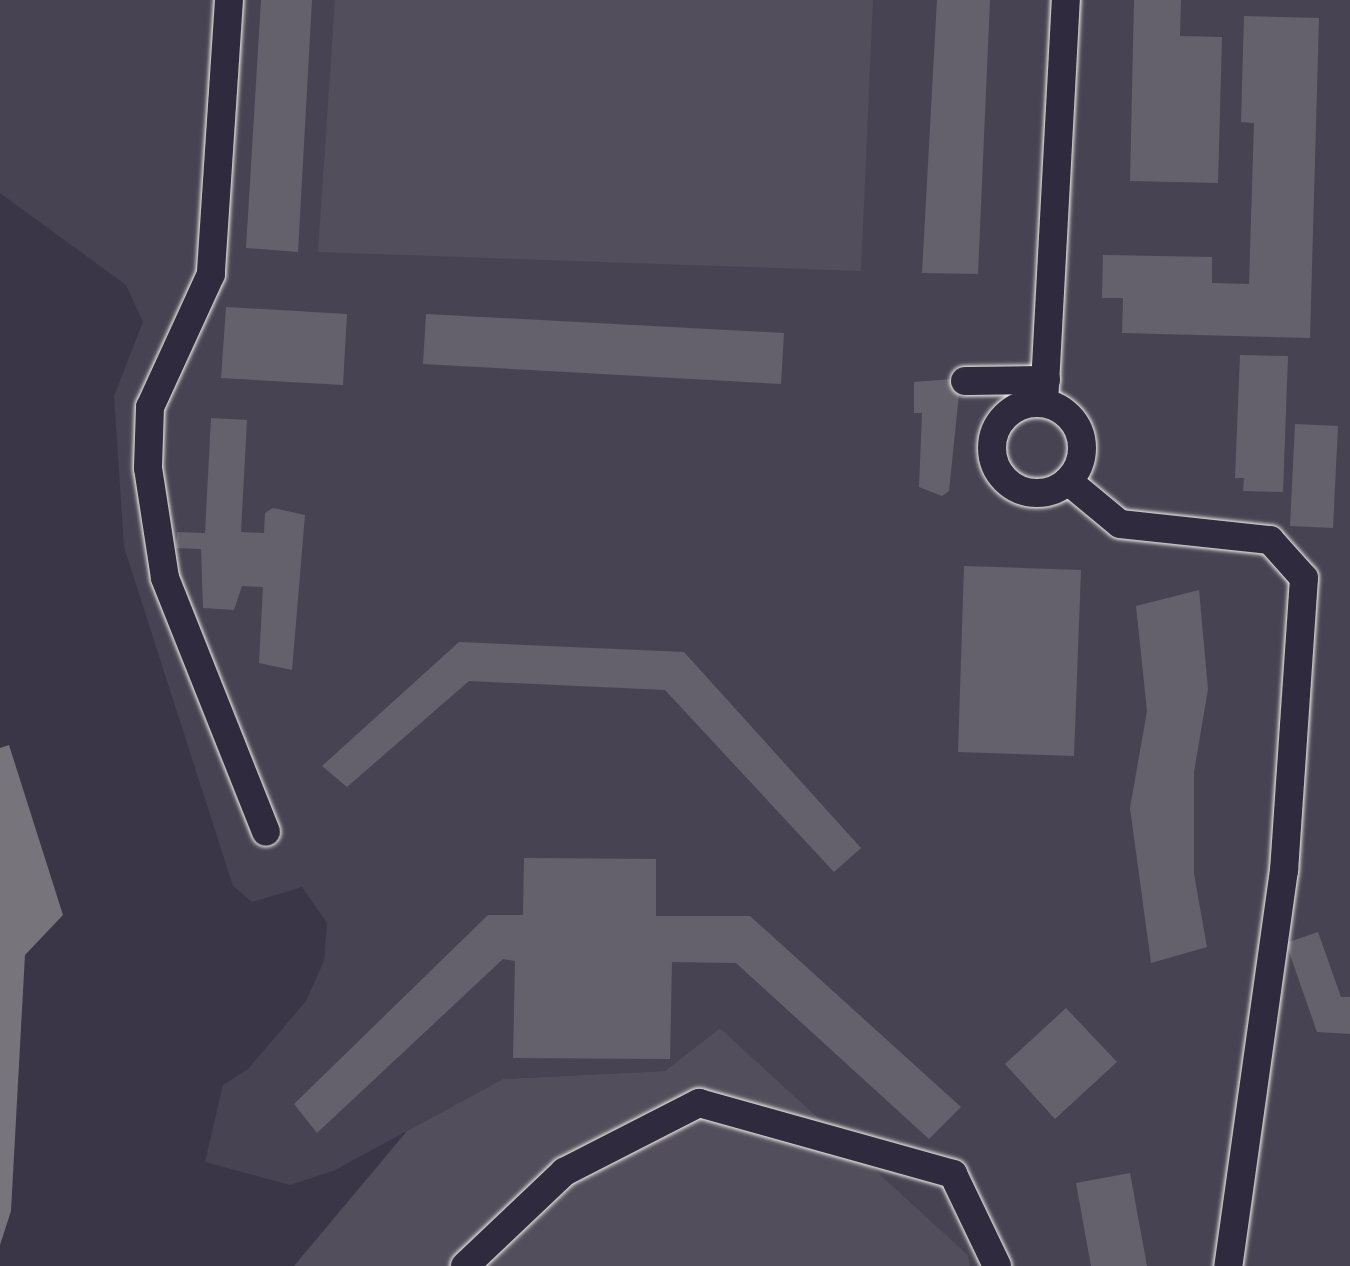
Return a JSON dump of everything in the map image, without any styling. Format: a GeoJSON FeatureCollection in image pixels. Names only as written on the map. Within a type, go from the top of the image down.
{"type":"FeatureCollection","features":[{"type":"Feature","properties":{"kind":"street"},"geometry":{"type":"LineString","coordinates":[[229,0],[211,274],[150,407],[148,468],[165,578],[266,832]]}},
{"type":"Feature","properties":{"kind":"street"},"geometry":{"type":"LineString","coordinates":[[1045,392],[1066,0]]}},
{"type":"Feature","properties":{"kind":"street"},"geometry":{"type":"LineString","coordinates":[[965,381],[1045,392],[1078,429],[1081,458],[1068,481],[1053,491],[1023,491],[993,459],[1004,417],[1045,392]]}},
{"type":"Feature","properties":{"kind":"street"},"geometry":{"type":"LineString","coordinates":[[1068,481],[1120,524],[1270,540],[1304,578],[1284,870],[1228,1266]]}},
{"type":"Feature","properties":{"kind":"street"},"geometry":{"type":"LineString","coordinates":[[465,1266],[564,1172],[699,1103],[953,1174],[997,1266]]}},
{"type":"Feature","properties":{"kind":"shaded area"},"geometry":{"type":"Polygon","coordinates":[[[0,0],[1350,0],[1350,1266],[970,1266],[968,1255],[720,1028],[665,1071],[503,1079],[335,1170],[290,1185],[205,1162],[223,1085],[248,1069],[306,1001],[324,961],[327,923],[302,887],[252,902],[233,886],[124,547],[114,396],[143,322],[126,285],[0,193],[0,0]]]}},
{"type":"Feature","properties":{"kind":"shaded area"},"geometry":{"type":"Polygon","coordinates":[[[335,0],[873,0],[861,271],[318,252],[335,0]]]}},
{"type":"Feature","properties":{"kind":"shaded area"},"geometry":{"type":"Polygon","coordinates":[[[9,745],[63,915],[25,955],[11,1211],[0,1245],[0,748],[9,745]]]}},
{"type":"Feature","properties":{"kind":"shaded area"},"geometry":{"type":"Polygon","coordinates":[[[720,1028],[968,1255],[970,1266],[294,1266],[407,1131],[503,1079],[665,1071],[720,1028]]]}},
{"type":"Feature","properties":{"kind":"building"},"geometry":{"type":"Polygon","coordinates":[[[261,0],[312,0],[298,252],[246,248],[261,0]]]}},
{"type":"Feature","properties":{"kind":"building"},"geometry":{"type":"Polygon","coordinates":[[[937,0],[990,0],[978,274],[922,273],[937,0]]]}},
{"type":"Feature","properties":{"kind":"building"},"geometry":{"type":"Polygon","coordinates":[[[1134,0],[1181,0],[1180,36],[1222,37],[1218,183],[1130,181],[1134,0]]]}},
{"type":"Feature","properties":{"kind":"building"},"geometry":{"type":"Polygon","coordinates":[[[1244,16],[1319,18],[1310,338],[1122,333],[1123,298],[1102,298],[1103,255],[1212,257],[1212,283],[1249,284],[1254,123],[1241,122],[1244,16]]]}},
{"type":"Feature","properties":{"kind":"building"},"geometry":{"type":"Polygon","coordinates":[[[226,307],[347,314],[343,385],[221,378],[226,307]]]}},
{"type":"Feature","properties":{"kind":"building"},"geometry":{"type":"Polygon","coordinates":[[[426,314],[784,333],[781,384],[423,364],[426,314]]]}},
{"type":"Feature","properties":{"kind":"building"},"geometry":{"type":"Polygon","coordinates":[[[1240,355],[1288,356],[1283,492],[1243,491],[1244,478],[1235,478],[1240,355]]]}},
{"type":"Feature","properties":{"kind":"building"},"geometry":{"type":"Polygon","coordinates":[[[953,379],[959,394],[949,491],[942,496],[919,487],[922,413],[914,413],[914,382],[953,379]]]}},
{"type":"Feature","properties":{"kind":"building"},"geometry":{"type":"Polygon","coordinates":[[[211,418],[247,420],[241,532],[264,533],[265,513],[273,508],[305,515],[292,670],[259,663],[263,587],[242,586],[234,610],[203,608],[201,549],[176,548],[177,532],[205,533],[211,418]]]}},
{"type":"Feature","properties":{"kind":"building"},"geometry":{"type":"Polygon","coordinates":[[[1295,424],[1338,426],[1333,528],[1290,526],[1295,424]]]}},
{"type":"Feature","properties":{"kind":"building"},"geometry":{"type":"Polygon","coordinates":[[[964,566],[1081,570],[1074,756],[958,752],[964,566]]]}},
{"type":"Feature","properties":{"kind":"building"},"geometry":{"type":"Polygon","coordinates":[[[1199,590],[1208,689],[1194,772],[1194,874],[1207,947],[1151,963],[1130,808],[1147,711],[1136,606],[1199,590]]]}},
{"type":"Feature","properties":{"kind":"building"},"geometry":{"type":"Polygon","coordinates":[[[459,642],[684,652],[861,848],[834,872],[665,690],[469,681],[347,787],[322,766],[459,642]]]}},
{"type":"Feature","properties":{"kind":"building"},"geometry":{"type":"Polygon","coordinates":[[[524,858],[656,859],[656,916],[750,916],[961,1107],[929,1139],[736,963],[672,962],[670,1059],[513,1058],[515,961],[503,959],[317,1133],[294,1104],[488,915],[523,915],[524,858]]]}},
{"type":"Feature","properties":{"kind":"building"},"geometry":{"type":"Polygon","coordinates":[[[1318,932],[1341,997],[1350,997],[1350,1034],[1317,1032],[1286,943],[1318,932]]]}},
{"type":"Feature","properties":{"kind":"building"},"geometry":{"type":"Polygon","coordinates":[[[1066,1008],[1117,1062],[1055,1119],[1005,1064],[1066,1008]]]}},
{"type":"Feature","properties":{"kind":"building"},"geometry":{"type":"Polygon","coordinates":[[[1130,1173],[1147,1266],[1091,1266],[1076,1183],[1130,1173]]]}}]}
